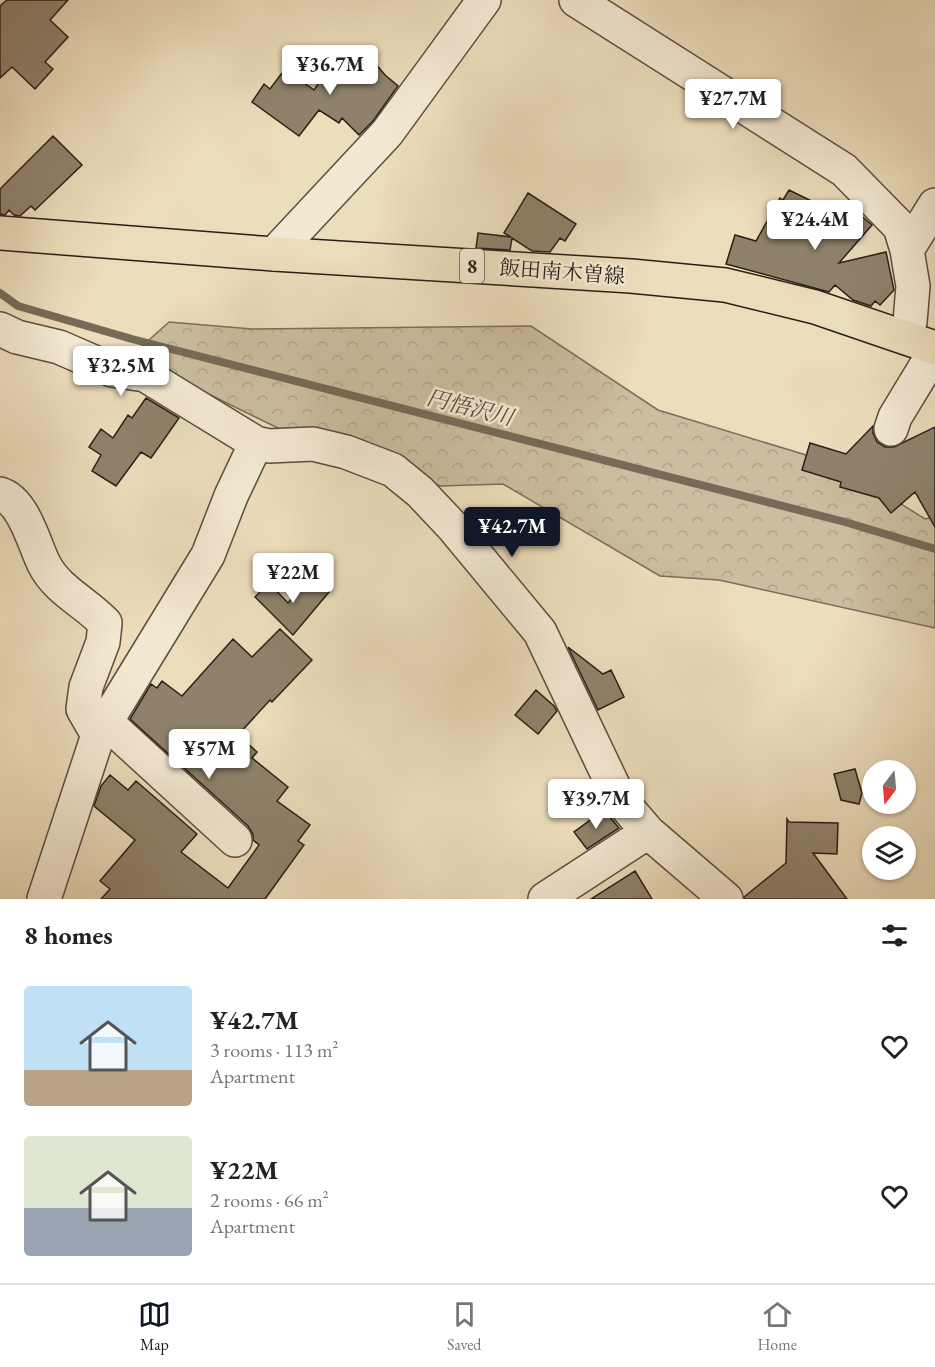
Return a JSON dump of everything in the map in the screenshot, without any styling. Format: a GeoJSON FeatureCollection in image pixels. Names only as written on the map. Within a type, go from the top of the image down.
{"type":"FeatureCollection","features":[{"type":"Feature","properties":{"kind":"main road","name":"飯田南木曽線"},"geometry":{"type":"LineString","coordinates":[[0,233],[274,254],[631,276],[725,285],[815,307],[935,349]]}},
{"type":"Feature","properties":{"kind":"street"},"geometry":{"type":"LineString","coordinates":[[274,254],[387,133],[484,0]]}},
{"type":"Feature","properties":{"kind":"street"},"geometry":{"type":"LineString","coordinates":[[576,0],[844,170],[900,227],[907,250],[913,286],[910,322],[903,336]]}},
{"type":"Feature","properties":{"kind":"street"},"geometry":{"type":"LineString","coordinates":[[907,250],[935,205]]}},
{"type":"Feature","properties":{"kind":"street"},"geometry":{"type":"LineString","coordinates":[[0,329],[17,337],[59,347],[112,370],[145,375],[256,443],[269,446],[313,444],[346,452],[393,470],[420,492],[453,527],[540,632],[619,798],[648,832],[726,899]]}},
{"type":"Feature","properties":{"kind":"street"},"geometry":{"type":"LineString","coordinates":[[891,429],[895,417],[935,349]]}},
{"type":"Feature","properties":{"kind":"street"},"geometry":{"type":"LineString","coordinates":[[44,899],[102,728],[208,555],[231,496],[256,443]]}},
{"type":"Feature","properties":{"kind":"street"},"geometry":{"type":"LineString","coordinates":[[0,494],[8,496],[28,523],[53,579],[105,623],[103,642],[86,687],[83,709],[102,728],[235,840]]}},
{"type":"Feature","properties":{"kind":"street"},"geometry":{"type":"LineString","coordinates":[[545,899],[648,832]]}},
{"type":"Feature","properties":{"kind":"green space"},"geometry":{"type":"Polygon","coordinates":[[[169,322],[252,329],[531,326],[658,410],[839,465],[925,519],[935,517],[935,628],[719,580],[660,576],[503,484],[440,486],[376,456],[286,432],[131,356],[169,322]]]}},
{"type":"Feature","properties":{"kind":"building"},"geometry":{"type":"Polygon","coordinates":[[[7,0],[68,0],[50,20],[68,37],[45,62],[53,69],[35,89],[12,67],[0,78],[0,6],[7,0]]]}},
{"type":"Feature","properties":{"kind":"building"},"geometry":{"type":"Polygon","coordinates":[[[363,49],[385,75],[398,86],[373,121],[359,135],[342,118],[339,123],[319,110],[299,136],[252,102],[264,84],[270,89],[285,69],[314,90],[320,81],[324,84],[363,49]]]}},
{"type":"Feature","properties":{"kind":"building"},"geometry":{"type":"Polygon","coordinates":[[[53,136],[82,165],[35,210],[31,206],[20,216],[14,215],[9,210],[5,215],[0,214],[0,189],[53,136]]]}},
{"type":"Feature","properties":{"kind":"building"},"geometry":{"type":"Polygon","coordinates":[[[789,190],[844,217],[852,208],[872,225],[839,263],[886,252],[894,290],[880,305],[875,301],[871,306],[853,300],[835,285],[829,292],[726,264],[735,235],[756,241],[780,198],[783,200],[789,190]]]}},
{"type":"Feature","properties":{"kind":"building"},"geometry":{"type":"Polygon","coordinates":[[[528,193],[576,224],[565,241],[560,238],[550,252],[532,251],[512,238],[510,250],[476,248],[478,233],[511,237],[504,233],[528,193]]]}},
{"type":"Feature","properties":{"kind":"building"},"geometry":{"type":"Polygon","coordinates":[[[146,398],[179,418],[151,458],[141,452],[116,486],[92,471],[101,455],[89,447],[101,429],[113,438],[128,415],[132,418],[146,398]]]}},
{"type":"Feature","properties":{"kind":"building"},"geometry":{"type":"Polygon","coordinates":[[[873,426],[877,442],[885,447],[894,447],[935,427],[935,527],[915,492],[891,513],[879,498],[840,487],[841,482],[802,470],[810,443],[846,454],[873,426]]]}},
{"type":"Feature","properties":{"kind":"building"},"geometry":{"type":"Polygon","coordinates":[[[310,577],[329,592],[293,635],[255,597],[269,583],[288,603],[310,577]]]}},
{"type":"Feature","properties":{"kind":"building"},"geometry":{"type":"Polygon","coordinates":[[[280,629],[312,660],[272,702],[270,700],[238,735],[257,752],[252,758],[288,787],[277,801],[310,825],[298,841],[304,845],[265,899],[101,899],[110,889],[100,881],[135,840],[94,806],[101,786],[110,775],[128,790],[136,781],[197,834],[181,852],[228,888],[259,845],[253,840],[253,834],[248,826],[130,719],[151,684],[157,688],[162,681],[182,696],[233,639],[252,657],[280,629]]]}},
{"type":"Feature","properties":{"kind":"building"},"geometry":{"type":"Polygon","coordinates":[[[568,647],[603,674],[611,670],[624,697],[598,710],[568,647]]]}},
{"type":"Feature","properties":{"kind":"building"},"geometry":{"type":"Polygon","coordinates":[[[536,690],[557,711],[538,734],[515,715],[536,690]]]}},
{"type":"Feature","properties":{"kind":"building"},"geometry":{"type":"Polygon","coordinates":[[[855,769],[862,793],[859,804],[841,800],[834,774],[855,769]]]}},
{"type":"Feature","properties":{"kind":"building"},"geometry":{"type":"Polygon","coordinates":[[[604,810],[619,828],[587,849],[574,832],[604,810]]]}},
{"type":"Feature","properties":{"kind":"building"},"geometry":{"type":"Polygon","coordinates":[[[787,819],[789,822],[838,823],[837,854],[813,853],[847,899],[744,899],[786,863],[787,819]]]}},
{"type":"Feature","properties":{"kind":"building"},"geometry":{"type":"Polygon","coordinates":[[[635,871],[652,899],[591,899],[635,871]]]}},
{"type":"Feature","properties":{"kind":"waterway","name":"円悟沢川"},"geometry":{"type":"LineString","coordinates":[[0,293],[18,306],[132,339],[845,522],[935,549]]}}]}
